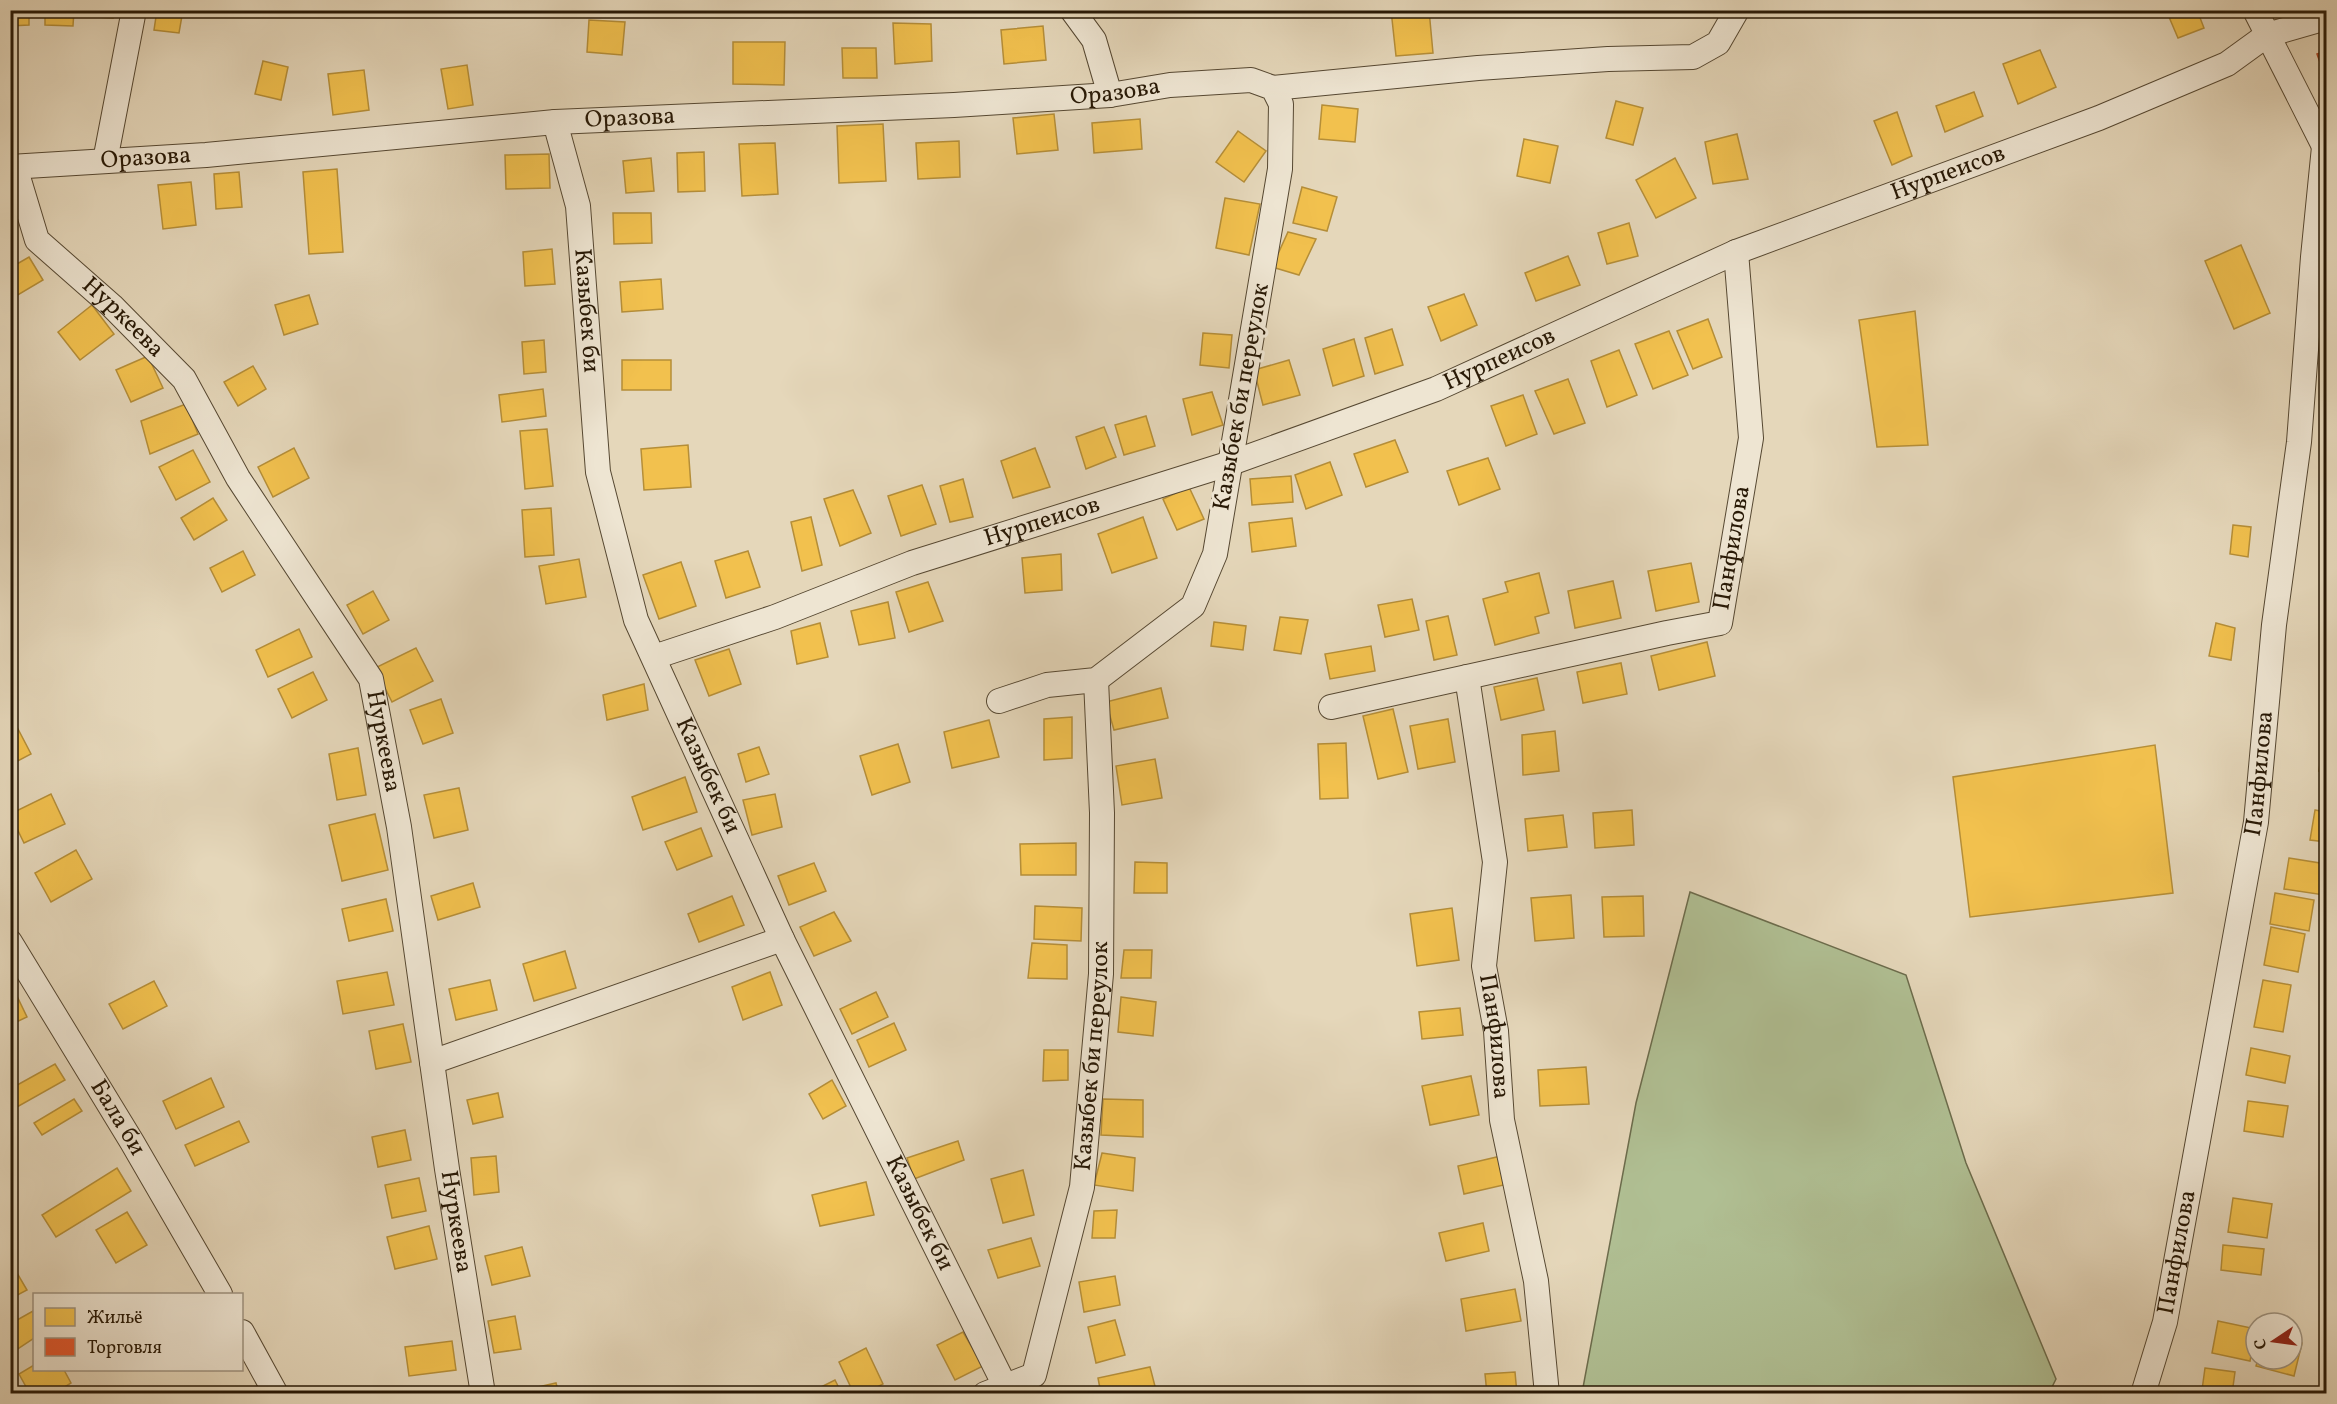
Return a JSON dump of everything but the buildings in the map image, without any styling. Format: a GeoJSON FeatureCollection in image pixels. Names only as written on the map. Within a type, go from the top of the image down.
{"type":"FeatureCollection","features":[{"type":"Feature","properties":{"kind":"street"},"geometry":{"type":"LineString","coordinates":[[105,161],[134,10]]}},
{"type":"Feature","properties":{"kind":"street"},"geometry":{"type":"LineString","coordinates":[[1072,10],[1094,40],[1110,94]]}},
{"type":"Feature","properties":{"kind":"street","name":"Оразова"},"geometry":{"type":"LineString","coordinates":[[13,167],[206,155],[555,122],[942,105],[1110,94],[1170,85],[1262,84],[1608,59],[1693,57],[1718,43],[1737,10]]}},
{"type":"Feature","properties":{"kind":"street"},"geometry":{"type":"LineString","coordinates":[[2255,10],[2325,148]]}},
{"type":"Feature","properties":{"kind":"street","name":"Нурпеисов"},"geometry":{"type":"LineString","coordinates":[[654,657],[776,617],[912,563],[1231,463],[1436,389],[1736,252],[2099,118],[2227,64],[2267,34],[2326,18]]}},
{"type":"Feature","properties":{"kind":"street","name":"Казыбек би переулок"},"geometry":{"type":"LineString","coordinates":[[995,1390],[1039,1384],[1082,1187],[1101,974],[1102,813],[1096,680],[1193,606],[1215,554],[1280,168],[1281,104],[1262,84]]}},
{"type":"Feature","properties":{"kind":"street","name":"Казыбек би"},"geometry":{"type":"LineString","coordinates":[[555,122],[578,206],[598,472],[636,620],[782,939],[995,1390]]}},
{"type":"Feature","properties":{"kind":"street","name":"Панфилова"},"geometry":{"type":"LineString","coordinates":[[2143,1394],[2164,1322],[2256,822],[2274,625],[2299,442],[2313,257],[2325,148]]}},
{"type":"Feature","properties":{"kind":"street","name":"Нуркеева"},"geometry":{"type":"LineString","coordinates":[[13,167],[37,240],[112,306],[184,380],[238,478],[371,679],[399,827],[483,1394]]}},
{"type":"Feature","properties":{"kind":"street","name":"Панфилова"},"geometry":{"type":"LineString","coordinates":[[1331,707],[1720,623],[1751,438],[1736,252]]}},
{"type":"Feature","properties":{"kind":"street","name":"Панфилова"},"geometry":{"type":"LineString","coordinates":[[1467,677],[1495,862],[1484,966],[1496,1031],[1502,1120],[1536,1281],[1547,1394]]}},
{"type":"Feature","properties":{"kind":"street"},"geometry":{"type":"LineString","coordinates":[[999,701],[1047,685],[1096,680]]}},
{"type":"Feature","properties":{"kind":"street"},"geometry":{"type":"LineString","coordinates":[[432,1062],[782,939]]}},
{"type":"Feature","properties":{"kind":"street","name":"Бала би"},"geometry":{"type":"LineString","coordinates":[[10,942],[132,1142],[219,1293]]}},
{"type":"Feature","properties":{"kind":"street"},"geometry":{"type":"LineString","coordinates":[[243,1334],[276,1394]]}},
{"type":"Feature","properties":{"kind":"green space"},"geometry":{"type":"Polygon","coordinates":[[[1690,892],[1906,975],[1966,1163],[2056,1379],[2049,1393],[1582,1393],[1636,1103],[1690,892]]]}}]}
